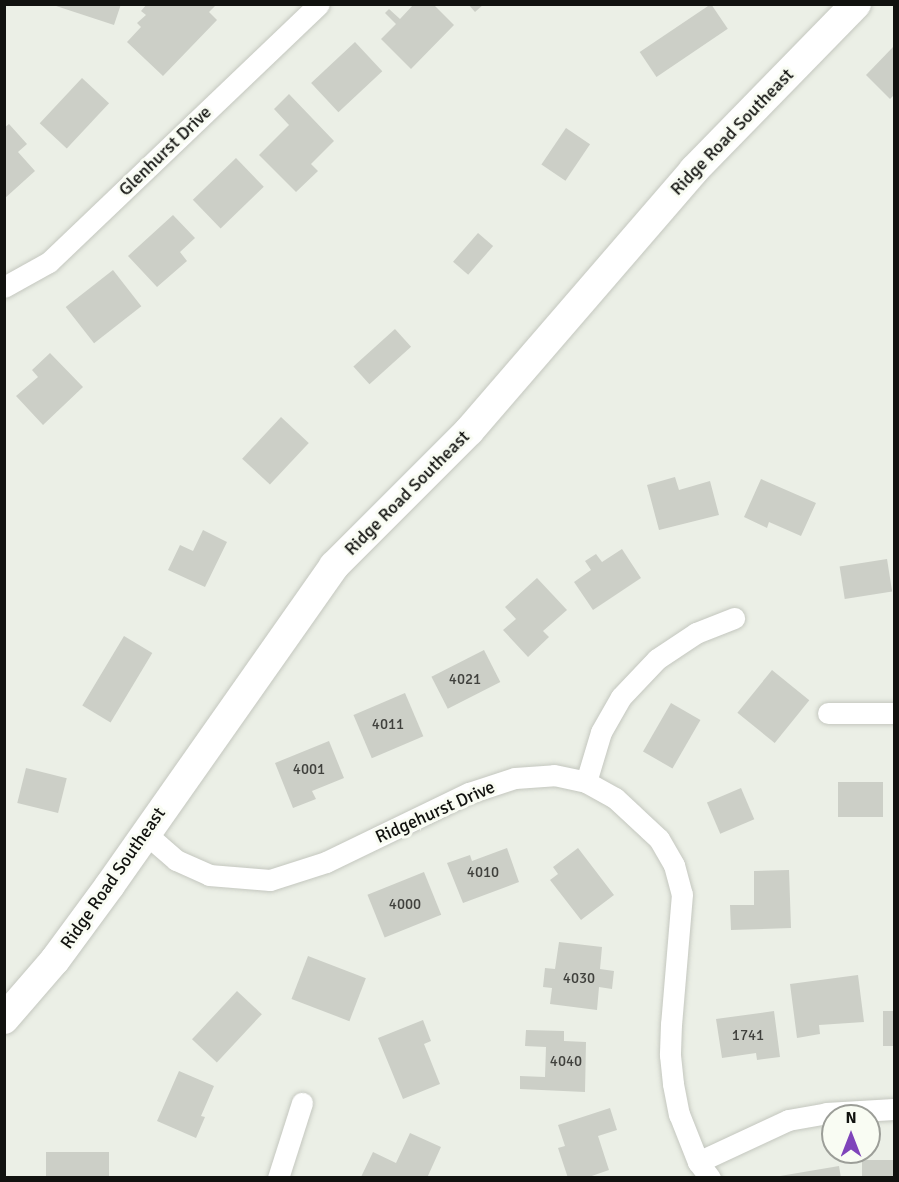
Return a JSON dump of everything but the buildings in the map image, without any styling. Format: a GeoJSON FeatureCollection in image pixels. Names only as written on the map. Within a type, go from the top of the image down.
{"type":"FeatureCollection","features":[{"type":"Feature","properties":{"kind":"street","name":"Glenhurst Drive"},"geometry":{"type":"LineString","coordinates":[[4,287],[49,262],[319,4]]}},
{"type":"Feature","properties":{"kind":"street","name":"Ridge Road Southeast"},"geometry":{"type":"LineString","coordinates":[[4,1019],[55,960],[334,566],[469,431],[694,170],[856,4]]}},
{"type":"Feature","properties":{"kind":"street"},"geometry":{"type":"LineString","coordinates":[[586,782],[601,732],[621,697],[657,659],[696,633],[734,618]]}},
{"type":"Feature","properties":{"kind":"street"},"geometry":{"type":"LineString","coordinates":[[828,713],[894,713]]}},
{"type":"Feature","properties":{"kind":"street","name":"Ridgehurst Drive"},"geometry":{"type":"LineString","coordinates":[[145,833],[176,860],[209,875],[270,880],[326,862],[469,793],[515,778],[554,775],[586,782],[615,798],[659,839],[674,865],[682,894],[670,1054],[679,1114],[704,1170]]}},
{"type":"Feature","properties":{"kind":"street"},"geometry":{"type":"LineString","coordinates":[[278,1178],[302,1103]]}},
{"type":"Feature","properties":{"kind":"street"},"geometry":{"type":"LineString","coordinates":[[704,1170],[788,1120],[826,1113],[894,1109]]}}]}
